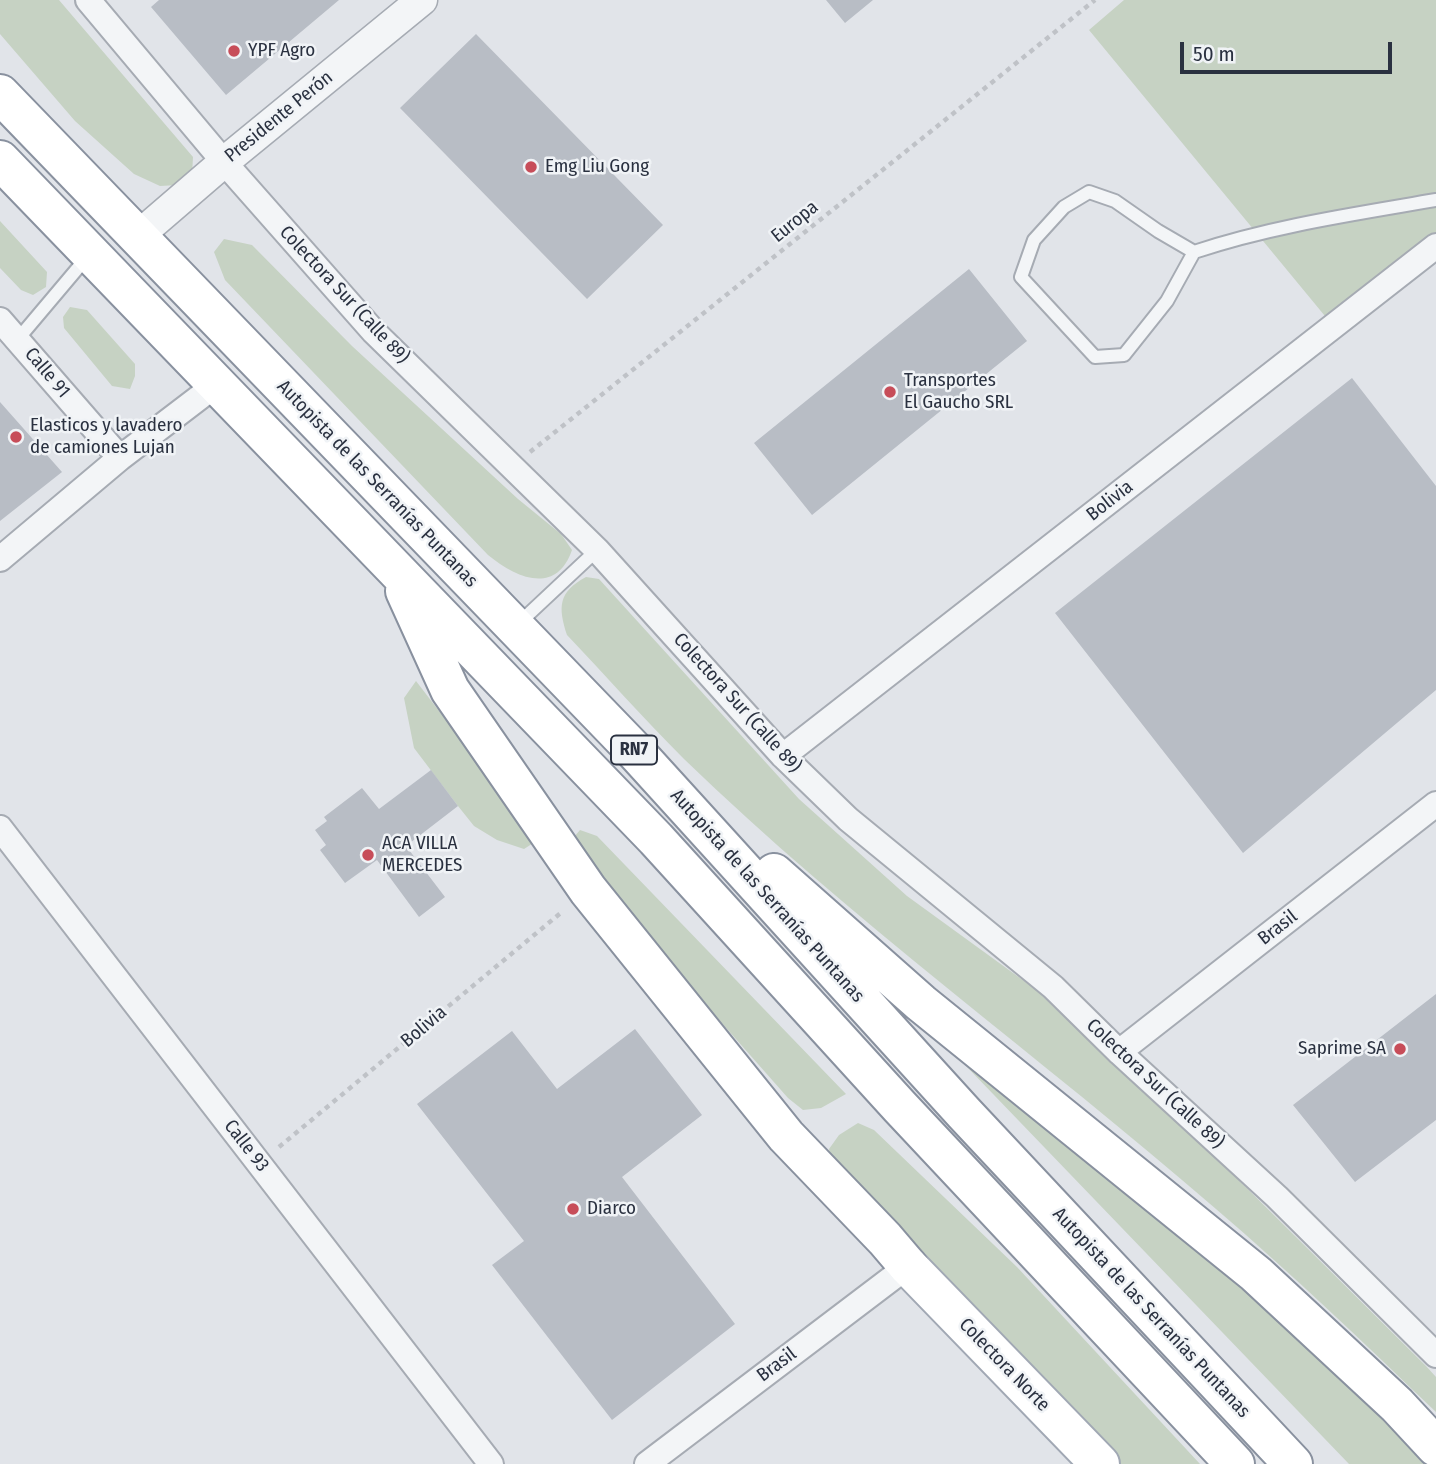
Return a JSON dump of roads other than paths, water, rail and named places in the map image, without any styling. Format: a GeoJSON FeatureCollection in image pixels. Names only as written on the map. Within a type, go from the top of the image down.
{"type":"FeatureCollection","features":[{"type":"Feature","properties":{"kind":"main road","name":"Autopista de las Serranías Puntanas"},"geometry":{"type":"LineString","coordinates":[[0,94],[633,749],[973,1124],[1293,1464]]}},
{"type":"Feature","properties":{"kind":"main road","name":"RN7"},"geometry":{"type":"LineString","coordinates":[[0,160],[656,839],[900,1107],[1235,1464]]}},
{"type":"Feature","properties":{"kind":"main road","name":"Colectora Norte"},"geometry":{"type":"LineString","coordinates":[[394,567],[450,690],[588,890],[786,1136],[1100,1464]]}},
{"type":"Feature","properties":{"kind":"main road"},"geometry":{"type":"LineString","coordinates":[[633,749],[922,1003],[1256,1274],[1397,1405],[1436,1447]]}},
{"type":"Feature","properties":{"kind":"street","name":"Colectora Sur (Calle 89)"},"geometry":{"type":"LineString","coordinates":[[88,0],[223,162],[374,332],[597,550],[783,756],[848,819],[1053,987],[1119,1052],[1277,1197],[1436,1355]]}},
{"type":"Feature","properties":{"kind":"street","name":"Presidente Perón"},"geometry":{"type":"LineString","coordinates":[[138,236],[223,162],[422,0]]}},
{"type":"Feature","properties":{"kind":"street","name":"Bolivia"},"geometry":{"type":"LineString","coordinates":[[783,756],[1436,246]]}},
{"type":"Feature","properties":{"kind":"street","name":"Calle 91"},"geometry":{"type":"LineString","coordinates":[[0,320],[120,458]]}},
{"type":"Feature","properties":{"kind":"street"},"geometry":{"type":"LineString","coordinates":[[0,559],[120,458],[217,384]]}},
{"type":"Feature","properties":{"kind":"street","name":"Brasil"},"geometry":{"type":"LineString","coordinates":[[1119,1052],[1436,804]]}},
{"type":"Feature","properties":{"kind":"street","name":"Calle 93"},"geometry":{"type":"LineString","coordinates":[[0,828],[491,1464]]}},
{"type":"Feature","properties":{"kind":"street","name":"Brasil"},"geometry":{"type":"LineString","coordinates":[[646,1464],[908,1266]]}},
{"type":"Feature","properties":{"kind":"lane"},"geometry":{"type":"LineString","coordinates":[[1194,252],[1158,232],[1115,201],[1089,192],[1063,207],[1034,240],[1021,277],[1095,357],[1124,355],[1167,300],[1194,252],[1230,239],[1436,200]]}},
{"type":"Feature","properties":{"kind":"lane"},"geometry":{"type":"LineString","coordinates":[[18,339],[90,253]]}},
{"type":"Feature","properties":{"kind":"lane"},"geometry":{"type":"LineString","coordinates":[[515,626],[597,550]]}},
{"type":"Feature","properties":{"kind":"place","name":"YPF Agro"},"geometry":{"type":"Point","coordinates":[234,51]}},
{"type":"Feature","properties":{"kind":"place","name":"Emg Liu Gong"},"geometry":{"type":"Point","coordinates":[531,167]}},
{"type":"Feature","properties":{"kind":"place","name":"Transportes El Gaucho SRL"},"geometry":{"type":"Point","coordinates":[890,392]}},
{"type":"Feature","properties":{"kind":"place","name":"Elasticos y lavadero de camiones Lujan"},"geometry":{"type":"Point","coordinates":[16,437]}},
{"type":"Feature","properties":{"kind":"place","name":"ACA VILLA MERCEDES"},"geometry":{"type":"Point","coordinates":[368,855]}},
{"type":"Feature","properties":{"kind":"place","name":"Saprime SA"},"geometry":{"type":"Point","coordinates":[1400,1049]}},
{"type":"Feature","properties":{"kind":"place","name":"Diarco"},"geometry":{"type":"Point","coordinates":[573,1209]}}]}
